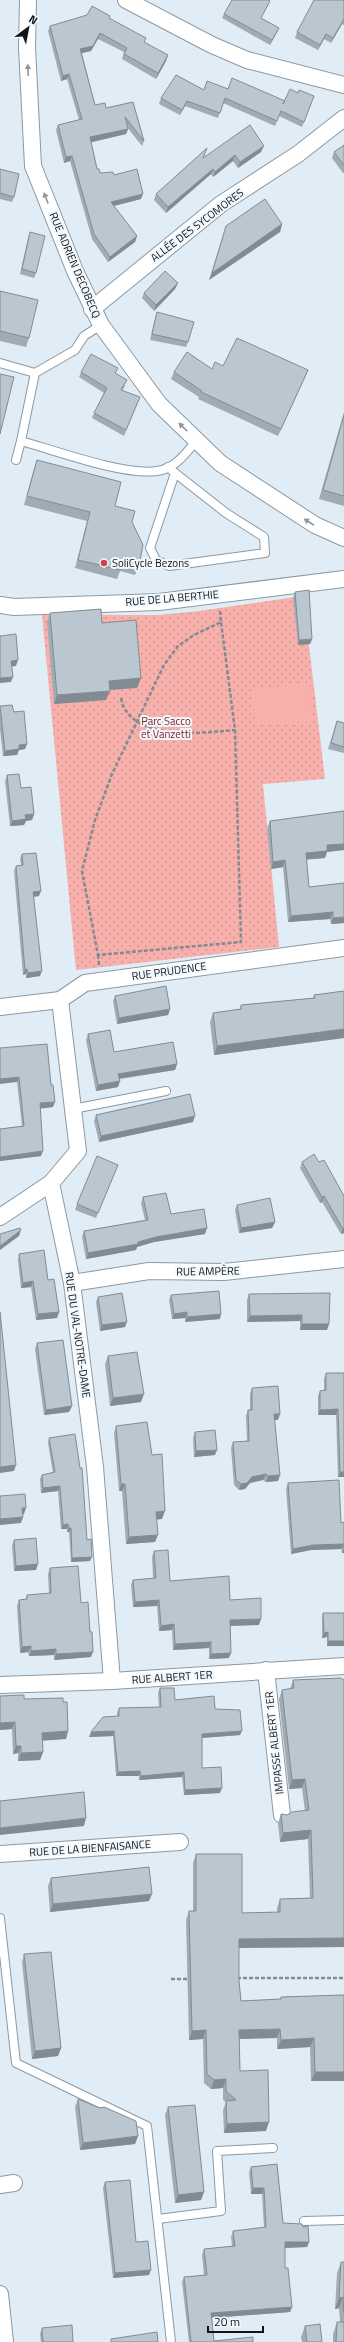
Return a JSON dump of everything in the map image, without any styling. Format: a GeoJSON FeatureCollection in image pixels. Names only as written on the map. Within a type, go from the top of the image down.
{"type":"FeatureCollection","features":[{"type":"Feature","properties":{"kind":"street","name":"RUE ADRIEN DECOBECQ"},"geometry":{"type":"LineString","coordinates":[[28,0],[26,48],[33,166],[75,271],[101,325],[159,404],[220,463],[315,525],[344,538]]}},
{"type":"Feature","properties":{"kind":"street"},"geometry":{"type":"LineString","coordinates":[[126,0],[212,45],[247,60],[344,85]]}},
{"type":"Feature","properties":{"kind":"street","name":"ALLÉE DES SYCOMORES"},"geometry":{"type":"LineString","coordinates":[[92,309],[221,204],[298,154],[344,118]]}},
{"type":"Feature","properties":{"kind":"street","name":"RUE DE LA BERTHIE"},"geometry":{"type":"LineString","coordinates":[[0,605],[14,606],[159,602],[344,579]]}},
{"type":"Feature","properties":{"kind":"street","name":"RUE PRUDENCE"},"geometry":{"type":"LineString","coordinates":[[0,1006],[60,1000],[85,983],[344,948]]}},
{"type":"Feature","properties":{"kind":"street"},"geometry":{"type":"LineString","coordinates":[[0,1217],[51,1183],[78,1151],[60,1000]]}},
{"type":"Feature","properties":{"kind":"street","name":"RUE DU VAL-NOTRE-DAME"},"geometry":{"type":"LineString","coordinates":[[51,1183],[72,1283],[95,1467],[112,1681]]}},
{"type":"Feature","properties":{"kind":"street","name":"RUE AMPÈRE"},"geometry":{"type":"LineString","coordinates":[[72,1283],[149,1271],[224,1272],[344,1259]]}},
{"type":"Feature","properties":{"kind":"street","name":"RUE ALBERT 1ER"},"geometry":{"type":"LineString","coordinates":[[0,1684],[112,1681],[344,1666]]}},
{"type":"Feature","properties":{"kind":"street","name":"IMPASSE ALBERT 1ER"},"geometry":{"type":"LineString","coordinates":[[266,1670],[282,1815]]}},
{"type":"Feature","properties":{"kind":"street","name":"RUE DE LA BIENFAISANCE"},"geometry":{"type":"LineString","coordinates":[[0,1854],[180,1842]]}},
{"type":"Feature","properties":{"kind":"street"},"geometry":{"type":"LineString","coordinates":[[0,2294],[5,2342]]}},
{"type":"Feature","properties":{"kind":"lane"},"geometry":{"type":"LineString","coordinates":[[0,363],[35,373],[75,350],[84,336],[101,325]]}},
{"type":"Feature","properties":{"kind":"lane"},"geometry":{"type":"LineString","coordinates":[[16,460],[35,373]]}},
{"type":"Feature","properties":{"kind":"lane"},"geometry":{"type":"LineString","coordinates":[[20,441],[97,463],[138,471],[158,471],[180,461],[197,440]]}},
{"type":"Feature","properties":{"kind":"lane"},"geometry":{"type":"LineString","coordinates":[[168,467],[176,473],[226,514],[264,537],[265,553],[169,566],[156,560],[150,548],[176,473]]}},
{"type":"Feature","properties":{"kind":"lane"},"geometry":{"type":"LineString","coordinates":[[73,1109],[166,1091]]}},
{"type":"Feature","properties":{"kind":"lane"},"geometry":{"type":"LineString","coordinates":[[0,1918],[16,2063],[147,2126],[172,2342]]}},
{"type":"Feature","properties":{"kind":"lane"},"geometry":{"type":"LineString","coordinates":[[158,2219],[221,2212],[217,2150],[272,2148]]}},
{"type":"Feature","properties":{"kind":"lane"},"geometry":{"type":"LineString","coordinates":[[304,2221],[344,2220]]}},
{"type":"Feature","properties":{"kind":"path"},"geometry":{"type":"LineString","coordinates":[[218,594],[235,730],[241,942],[98,955],[82,871],[95,820],[112,774],[164,665],[178,646],[194,635],[221,622]]}},
{"type":"Feature","properties":{"kind":"path"},"geometry":{"type":"LineString","coordinates":[[120,698],[122,706],[136,722],[156,729],[188,734],[235,730]]}},
{"type":"Feature","properties":{"kind":"path"},"geometry":{"type":"LineString","coordinates":[[234,1978],[344,1978]]}},
{"type":"Feature","properties":{"kind":"path"},"geometry":{"type":"LineString","coordinates":[[171,1979],[195,1979]]}},
{"type":"Feature","properties":{"kind":"green space","name":"Parc Sacco et Vanzetti"},"geometry":{"type":"Polygon","coordinates":[[[303,596],[325,779],[263,784],[279,947],[76,970],[42,615],[159,615],[199,611],[303,596]]]}},
{"type":"Feature","properties":{"kind":"green space"},"geometry":{"type":"Polygon","coordinates":[[[310,684],[312,722],[255,725],[252,688],[310,684]]]}},
{"type":"Feature","properties":{"kind":"building"},"geometry":{"type":"Polygon","coordinates":[[[232,0],[270,1],[261,18],[279,28],[272,40],[224,14],[232,0]]]}},
{"type":"Feature","properties":{"kind":"building"},"geometry":{"type":"Polygon","coordinates":[[[314,0],[344,0],[344,19],[333,38],[326,34],[320,45],[297,32],[314,0]]]}},
{"type":"Feature","properties":{"kind":"building"},"geometry":{"type":"Polygon","coordinates":[[[92,6],[110,16],[109,18],[146,38],[144,42],[168,55],[158,73],[124,54],[127,48],[100,33],[93,46],[80,49],[95,105],[105,103],[106,108],[133,102],[144,141],[125,117],[128,129],[90,137],[97,169],[99,169],[100,173],[113,172],[114,175],[137,169],[143,194],[111,202],[137,236],[110,257],[94,234],[72,156],[66,157],[58,125],[82,119],[69,74],[63,76],[50,26],[87,15],[92,6]]]}},
{"type":"Feature","properties":{"kind":"building"},"geometry":{"type":"Polygon","coordinates":[[[176,75],[204,90],[207,81],[228,89],[232,78],[285,101],[290,89],[298,93],[299,90],[314,96],[304,122],[281,111],[277,121],[225,98],[220,113],[187,101],[182,110],[161,98],[176,75]]]}},
{"type":"Feature","properties":{"kind":"building"},"geometry":{"type":"Polygon","coordinates":[[[250,125],[264,146],[240,162],[235,155],[215,172],[213,169],[168,207],[156,194],[207,148],[203,158],[250,125]]]}},
{"type":"Feature","properties":{"kind":"building"},"geometry":{"type":"Polygon","coordinates":[[[344,145],[344,165],[334,152],[344,145]]]}},
{"type":"Feature","properties":{"kind":"building"},"geometry":{"type":"Polygon","coordinates":[[[0,169],[19,174],[14,197],[0,193],[0,169]]]}},
{"type":"Feature","properties":{"kind":"building"},"geometry":{"type":"Polygon","coordinates":[[[265,199],[282,224],[212,273],[226,226],[265,199]]]}},
{"type":"Feature","properties":{"kind":"building"},"geometry":{"type":"Polygon","coordinates":[[[30,232],[45,236],[36,273],[22,269],[30,232]]]}},
{"type":"Feature","properties":{"kind":"building"},"geometry":{"type":"Polygon","coordinates":[[[165,271],[178,283],[156,305],[144,293],[165,271]]]}},
{"type":"Feature","properties":{"kind":"building"},"geometry":{"type":"Polygon","coordinates":[[[0,291],[38,300],[29,338],[0,331],[0,291]]]}},
{"type":"Feature","properties":{"kind":"building"},"geometry":{"type":"Polygon","coordinates":[[[157,312],[194,322],[188,342],[152,334],[157,312]]]}},
{"type":"Feature","properties":{"kind":"building"},"geometry":{"type":"Polygon","coordinates":[[[237,338],[308,370],[281,429],[201,392],[202,391],[174,372],[187,352],[212,369],[215,362],[223,366],[237,338]]]}},
{"type":"Feature","properties":{"kind":"building"},"geometry":{"type":"Polygon","coordinates":[[[91,354],[118,368],[115,373],[127,380],[121,390],[140,397],[126,430],[94,413],[107,388],[81,372],[91,354]]]}},
{"type":"Feature","properties":{"kind":"building"},"geometry":{"type":"Polygon","coordinates":[[[0,374],[14,377],[0,434],[0,374]]]}},
{"type":"Feature","properties":{"kind":"building"},"geometry":{"type":"Polygon","coordinates":[[[344,415],[344,496],[323,490],[344,415]]]}},
{"type":"Feature","properties":{"kind":"building"},"geometry":{"type":"Polygon","coordinates":[[[37,460],[121,482],[115,506],[135,511],[132,522],[143,545],[139,566],[123,562],[121,570],[78,560],[90,512],[27,496],[37,460]]]}},
{"type":"Feature","properties":{"kind":"building"},"geometry":{"type":"Polygon","coordinates":[[[309,590],[312,639],[299,640],[295,592],[309,590]]]}},
{"type":"Feature","properties":{"kind":"building"},"geometry":{"type":"Polygon","coordinates":[[[101,609],[102,623],[136,620],[141,678],[109,681],[110,691],[57,695],[50,613],[101,609]]]}},
{"type":"Feature","properties":{"kind":"building"},"geometry":{"type":"Polygon","coordinates":[[[16,634],[18,660],[11,661],[13,677],[0,678],[0,636],[16,634]]]}},
{"type":"Feature","properties":{"kind":"building"},"geometry":{"type":"Polygon","coordinates":[[[12,705],[14,712],[24,711],[27,744],[19,745],[19,749],[5,751],[0,706],[12,705]]]}},
{"type":"Feature","properties":{"kind":"building"},"geometry":{"type":"Polygon","coordinates":[[[337,721],[344,723],[344,747],[331,743],[337,721]]]}},
{"type":"Feature","properties":{"kind":"building"},"geometry":{"type":"Polygon","coordinates":[[[19,774],[21,788],[31,787],[34,814],[25,815],[26,819],[12,821],[7,775],[19,774]]]}},
{"type":"Feature","properties":{"kind":"building"},"geometry":{"type":"Polygon","coordinates":[[[344,811],[344,844],[327,845],[327,851],[306,853],[309,887],[344,883],[344,917],[333,918],[333,912],[291,916],[285,860],[273,862],[270,821],[344,811]]]}},
{"type":"Feature","properties":{"kind":"building"},"geometry":{"type":"Polygon","coordinates":[[[36,853],[41,891],[33,892],[42,971],[28,973],[27,969],[25,970],[16,866],[23,865],[22,854],[36,853]]]}},
{"type":"Feature","properties":{"kind":"building"},"geometry":{"type":"Polygon","coordinates":[[[166,986],[170,1009],[119,1018],[115,996],[166,986]]]}},
{"type":"Feature","properties":{"kind":"building"},"geometry":{"type":"Polygon","coordinates":[[[344,991],[344,1029],[217,1046],[213,1013],[241,1009],[241,1005],[315,998],[314,995],[344,991]]]}},
{"type":"Feature","properties":{"kind":"building"},"geometry":{"type":"Polygon","coordinates":[[[110,1030],[114,1052],[173,1042],[177,1064],[118,1074],[120,1081],[98,1085],[88,1034],[110,1030]]]}},
{"type":"Feature","properties":{"kind":"building"},"geometry":{"type":"Polygon","coordinates":[[[47,1044],[51,1085],[53,1085],[55,1102],[40,1103],[43,1151],[0,1157],[0,1129],[24,1126],[19,1077],[0,1079],[0,1048],[47,1044]]]}},
{"type":"Feature","properties":{"kind":"building"},"geometry":{"type":"Polygon","coordinates":[[[190,1094],[195,1116],[101,1136],[96,1115],[190,1094]]]}},
{"type":"Feature","properties":{"kind":"building"},"geometry":{"type":"Polygon","coordinates":[[[314,1154],[319,1162],[324,1160],[344,1196],[343,1229],[324,1196],[322,1197],[302,1162],[314,1154]]]}},
{"type":"Feature","properties":{"kind":"building"},"geometry":{"type":"Polygon","coordinates":[[[97,1156],[118,1165],[98,1213],[77,1204],[97,1156]]]}},
{"type":"Feature","properties":{"kind":"building"},"geometry":{"type":"Polygon","coordinates":[[[166,1193],[171,1214],[204,1209],[207,1228],[156,1237],[138,1242],[138,1244],[88,1253],[84,1231],[148,1220],[143,1197],[166,1193]]]}},
{"type":"Feature","properties":{"kind":"building"},"geometry":{"type":"Polygon","coordinates":[[[270,1198],[275,1222],[241,1228],[237,1205],[270,1198]]]}},
{"type":"Feature","properties":{"kind":"building"},"geometry":{"type":"Polygon","coordinates":[[[20,1228],[21,1230],[0,1246],[0,1234],[20,1228]]]}},
{"type":"Feature","properties":{"kind":"building"},"geometry":{"type":"Polygon","coordinates":[[[44,1250],[48,1280],[54,1279],[59,1312],[38,1314],[33,1281],[23,1283],[19,1254],[44,1250]]]}},
{"type":"Feature","properties":{"kind":"building"},"geometry":{"type":"Polygon","coordinates":[[[219,1291],[221,1314],[187,1317],[187,1312],[174,1314],[171,1295],[219,1291]]]}},
{"type":"Feature","properties":{"kind":"building"},"geometry":{"type":"Polygon","coordinates":[[[122,1293],[127,1322],[102,1325],[98,1297],[122,1293]]]}},
{"type":"Feature","properties":{"kind":"building"},"geometry":{"type":"Polygon","coordinates":[[[330,1293],[329,1324],[302,1324],[302,1315],[250,1316],[249,1294],[330,1293]]]}},
{"type":"Feature","properties":{"kind":"building"},"geometry":{"type":"Polygon","coordinates":[[[0,1312],[16,1465],[0,1467],[0,1312]]]}},
{"type":"Feature","properties":{"kind":"building"},"geometry":{"type":"Polygon","coordinates":[[[63,1340],[72,1406],[46,1410],[37,1343],[63,1340]]]}},
{"type":"Feature","properties":{"kind":"building"},"geometry":{"type":"Polygon","coordinates":[[[137,1352],[144,1394],[113,1398],[108,1356],[137,1352]]]}},
{"type":"Feature","properties":{"kind":"building"},"geometry":{"type":"Polygon","coordinates":[[[326,1373],[344,1373],[344,1472],[340,1472],[338,1409],[320,1410],[320,1391],[326,1390],[326,1373]]]}},
{"type":"Feature","properties":{"kind":"building"},"geometry":{"type":"Polygon","coordinates":[[[278,1386],[280,1414],[274,1414],[280,1475],[268,1476],[266,1474],[252,1477],[247,1483],[241,1484],[236,1480],[233,1442],[249,1441],[248,1410],[252,1410],[252,1388],[278,1386]]]}},
{"type":"Feature","properties":{"kind":"building"},"geometry":{"type":"Polygon","coordinates":[[[147,1422],[152,1455],[162,1454],[165,1511],[156,1512],[158,1535],[129,1537],[125,1484],[121,1484],[116,1426],[147,1422]]]}},
{"type":"Feature","properties":{"kind":"building"},"geometry":{"type":"Polygon","coordinates":[[[215,1430],[217,1450],[196,1451],[195,1432],[215,1430]]]}},
{"type":"Feature","properties":{"kind":"building"},"geometry":{"type":"Polygon","coordinates":[[[75,1434],[80,1468],[82,1468],[87,1540],[91,1539],[92,1557],[72,1558],[71,1528],[69,1528],[68,1524],[63,1525],[60,1486],[43,1488],[42,1475],[55,1472],[49,1438],[75,1434]]]}},
{"type":"Feature","properties":{"kind":"building"},"geometry":{"type":"Polygon","coordinates":[[[339,1480],[341,1523],[344,1522],[344,1548],[343,1544],[313,1545],[293,1549],[288,1483],[339,1480]]]}},
{"type":"Feature","properties":{"kind":"building"},"geometry":{"type":"Polygon","coordinates":[[[25,1494],[26,1508],[22,1508],[23,1517],[0,1519],[0,1496],[25,1494]]]}},
{"type":"Feature","properties":{"kind":"building"},"geometry":{"type":"Polygon","coordinates":[[[36,1538],[38,1564],[16,1566],[14,1540],[36,1538]]]}},
{"type":"Feature","properties":{"kind":"building"},"geometry":{"type":"Polygon","coordinates":[[[168,1550],[170,1581],[229,1576],[230,1600],[261,1598],[261,1619],[230,1620],[231,1653],[211,1654],[211,1642],[175,1644],[174,1624],[161,1626],[159,1600],[135,1602],[133,1580],[156,1578],[154,1551],[168,1550]]]}},
{"type":"Feature","properties":{"kind":"building"},"geometry":{"type":"Polygon","coordinates":[[[78,1566],[81,1603],[88,1602],[93,1652],[56,1654],[56,1649],[31,1651],[31,1646],[22,1647],[19,1600],[27,1599],[27,1595],[51,1593],[50,1568],[78,1566]]]}},
{"type":"Feature","properties":{"kind":"building"},"geometry":{"type":"Polygon","coordinates":[[[323,1613],[344,1613],[344,1641],[328,1641],[328,1632],[324,1633],[323,1613]]]}},
{"type":"Feature","properties":{"kind":"building"},"geometry":{"type":"Polygon","coordinates":[[[341,1678],[344,1680],[344,1938],[239,1939],[239,1981],[241,2001],[281,1999],[281,1997],[344,1995],[344,2072],[315,2072],[314,2038],[281,2040],[280,2029],[239,2030],[240,2071],[268,2070],[269,2122],[227,2124],[226,2101],[236,2100],[226,2091],[226,2079],[214,2080],[207,2074],[206,2030],[192,2031],[189,1911],[196,1911],[196,1854],[242,1854],[242,1913],[280,1912],[280,1899],[313,1898],[311,1830],[283,1833],[281,1814],[287,1815],[292,1812],[309,1810],[305,1779],[292,1780],[282,1690],[294,1688],[293,1680],[341,1678]]]}},
{"type":"Feature","properties":{"kind":"building"},"geometry":{"type":"Polygon","coordinates":[[[160,1688],[174,1688],[175,1700],[214,1696],[215,1709],[240,1710],[242,1731],[202,1734],[202,1768],[221,1767],[222,1788],[185,1790],[184,1772],[141,1776],[140,1771],[118,1772],[114,1731],[91,1732],[103,1717],[119,1716],[119,1708],[161,1707],[160,1688]]]}},
{"type":"Feature","properties":{"kind":"building"},"geometry":{"type":"Polygon","coordinates":[[[24,1695],[24,1699],[63,1698],[63,1702],[67,1702],[68,1731],[42,1733],[43,1752],[21,1753],[21,1746],[16,1746],[15,1722],[0,1723],[0,1696],[24,1695]]]}},
{"type":"Feature","properties":{"kind":"building"},"geometry":{"type":"Polygon","coordinates":[[[84,1792],[86,1818],[0,1828],[0,1801],[84,1792]]]}},
{"type":"Feature","properties":{"kind":"building"},"geometry":{"type":"Polygon","coordinates":[[[149,1867],[152,1894],[53,1904],[51,1878],[149,1867]]]}},
{"type":"Feature","properties":{"kind":"building"},"geometry":{"type":"Polygon","coordinates":[[[51,1952],[61,2048],[35,2051],[24,1954],[51,1952]]]}},
{"type":"Feature","properties":{"kind":"building"},"geometry":{"type":"Polygon","coordinates":[[[78,2099],[100,2108],[104,2107],[136,2121],[138,2136],[83,2143],[78,2099]]]}},
{"type":"Feature","properties":{"kind":"building"},"geometry":{"type":"Polygon","coordinates":[[[195,2105],[204,2192],[178,2195],[168,2107],[195,2105]]]}},
{"type":"Feature","properties":{"kind":"building"},"geometry":{"type":"Polygon","coordinates":[[[277,2164],[283,2223],[302,2224],[303,2227],[308,2226],[309,2242],[285,2242],[285,2268],[288,2268],[292,2307],[211,2313],[214,2341],[253,2337],[253,2342],[191,2342],[184,2277],[207,2275],[204,2249],[235,2246],[233,2231],[266,2227],[264,2188],[253,2188],[251,2167],[277,2164]]]}},
{"type":"Feature","properties":{"kind":"building"},"geometry":{"type":"Polygon","coordinates":[[[130,2180],[136,2242],[148,2241],[151,2270],[115,2273],[105,2182],[130,2180]]]}},
{"type":"Feature","properties":{"kind":"building"},"geometry":{"type":"Polygon","coordinates":[[[341,2262],[344,2262],[344,2313],[343,2297],[339,2298],[341,2262]]]}},
{"type":"Feature","properties":{"kind":"building"},"geometry":{"type":"Polygon","coordinates":[[[337,2322],[344,2322],[344,2342],[336,2342],[337,2322]]]}},
{"type":"Feature","properties":{"kind":"building"},"geometry":{"type":"Polygon","coordinates":[[[320,2324],[322,2342],[307,2342],[305,2326],[320,2324]]]}},
{"type":"Feature","properties":{"kind":"building"},"geometry":{"type":"Polygon","coordinates":[[[72,2325],[73,2342],[43,2342],[42,2328],[72,2325]]]}},
{"type":"Feature","properties":{"kind":"building"},"geometry":{"type":"Polygon","coordinates":[[[157,2332],[158,2342],[111,2342],[111,2339],[157,2332]]]}},
{"type":"Feature","properties":{"kind":"place","name":"SoliCycle Bezons"},"geometry":{"type":"Point","coordinates":[104,563]}}]}
